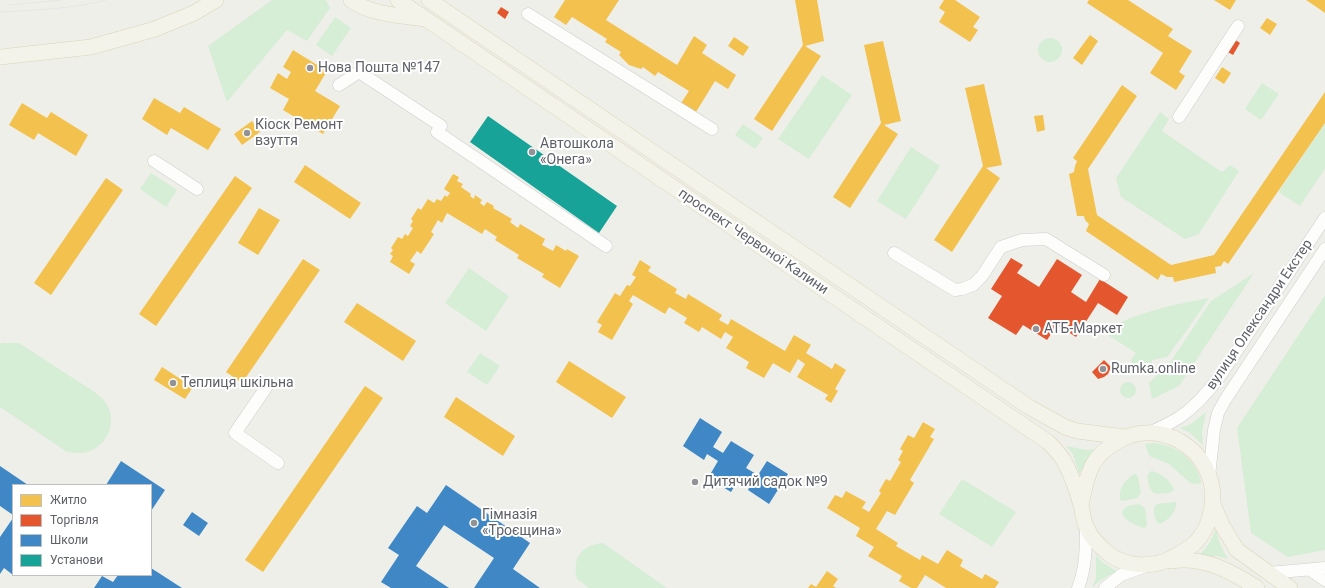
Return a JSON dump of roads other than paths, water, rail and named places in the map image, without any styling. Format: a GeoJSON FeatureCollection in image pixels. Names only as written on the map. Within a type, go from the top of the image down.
{"type":"FeatureCollection","features":[{"type":"Feature","properties":{"kind":"main road"},"geometry":{"type":"LineString","coordinates":[[0,57],[91,47],[155,29],[194,13],[216,0]]}},
{"type":"Feature","properties":{"kind":"main road"},"geometry":{"type":"LineString","coordinates":[[351,0],[367,8],[389,14],[428,20]]}},
{"type":"Feature","properties":{"kind":"main road","name":"проспект Червоної Калини"},"geometry":{"type":"LineString","coordinates":[[398,0],[1048,442],[1065,462],[1081,505]]}},
{"type":"Feature","properties":{"kind":"main road","name":"проспект Червоної Калини"},"geometry":{"type":"LineString","coordinates":[[433,2],[1029,407],[1065,427],[1077,431],[1125,437]]}},
{"type":"Feature","properties":{"kind":"main road"},"geometry":{"type":"LineString","coordinates":[[1166,561],[1185,551],[1196,542],[1204,531],[1210,518],[1213,504],[1213,490],[1210,476],[1200,459],[1186,445],[1175,438],[1162,434],[1149,433],[1125,437],[1102,452],[1088,475],[1081,505],[1086,526],[1095,540],[1110,554],[1119,560],[1129,563],[1148,565],[1181,559],[1198,561],[1222,568],[1239,576],[1257,588]]}},
{"type":"Feature","properties":{"kind":"main road"},"geometry":{"type":"LineString","coordinates":[[1213,504],[1237,550],[1290,588]]}},
{"type":"Feature","properties":{"kind":"street"},"geometry":{"type":"LineString","coordinates":[[528,14],[712,129]]}},
{"type":"Feature","properties":{"kind":"street"},"geometry":{"type":"LineString","coordinates":[[1179,117],[1238,26]]}},
{"type":"Feature","properties":{"kind":"street"},"geometry":{"type":"LineString","coordinates":[[339,85],[359,72],[606,246]]}},
{"type":"Feature","properties":{"kind":"street"},"geometry":{"type":"LineString","coordinates":[[154,161],[197,189]]}},
{"type":"Feature","properties":{"kind":"street","name":"вулиця Олександри Екстер"},"geometry":{"type":"LineString","coordinates":[[1149,433],[1181,416],[1211,388],[1325,218]]}},
{"type":"Feature","properties":{"kind":"street"},"geometry":{"type":"LineString","coordinates":[[894,253],[955,290],[973,285],[982,276],[1001,247],[1022,240],[1046,239],[1104,275]]}},
{"type":"Feature","properties":{"kind":"street","name":"вулиця Олександри Екстер"},"geometry":{"type":"LineString","coordinates":[[1210,476],[1214,430],[1218,413],[1225,400],[1325,249]]}},
{"type":"Feature","properties":{"kind":"street"},"geometry":{"type":"LineString","coordinates":[[268,386],[235,434],[278,463]]}},
{"type":"Feature","properties":{"kind":"street"},"geometry":{"type":"LineString","coordinates":[[1078,588],[1086,552],[1086,526]]}},
{"type":"Feature","properties":{"kind":"street"},"geometry":{"type":"LineString","coordinates":[[1105,588],[1121,575],[1148,565]]}},
{"type":"Feature","properties":{"kind":"street"},"geometry":{"type":"LineString","coordinates":[[1269,573],[1325,568]]}},
{"type":"Feature","properties":{"kind":"street"},"geometry":{"type":"LineString","coordinates":[[1311,570],[1325,580]]}},
{"type":"Feature","properties":{"kind":"tram line"},"geometry":{"type":"LineString","coordinates":[[9,5],[61,0]]}},
{"type":"Feature","properties":{"kind":"tram line"},"geometry":{"type":"LineString","coordinates":[[0,12],[67,7],[106,0]]}},
{"type":"Feature","properties":{"kind":"place","name":"Нова Пошта №147"},"geometry":{"type":"Point","coordinates":[310,68]}},
{"type":"Feature","properties":{"kind":"place","name":"Кіоск Ремонт взуття"},"geometry":{"type":"Point","coordinates":[247,133]}},
{"type":"Feature","properties":{"kind":"place","name":"Автошкола «Онега»"},"geometry":{"type":"Point","coordinates":[532,152]}},
{"type":"Feature","properties":{"kind":"place","name":"АТБ-Маркет"},"geometry":{"type":"Point","coordinates":[1036,329]}},
{"type":"Feature","properties":{"kind":"place","name":"Rumka.online"},"geometry":{"type":"Point","coordinates":[1103,369]}},
{"type":"Feature","properties":{"kind":"place","name":"Теплиця шкільна"},"geometry":{"type":"Point","coordinates":[173,383]}},
{"type":"Feature","properties":{"kind":"place","name":"Дитячий садок №9"},"geometry":{"type":"Point","coordinates":[695,482]}},
{"type":"Feature","properties":{"kind":"place","name":"Гімназія «Троєщина»"},"geometry":{"type":"Point","coordinates":[474,523]}}]}
